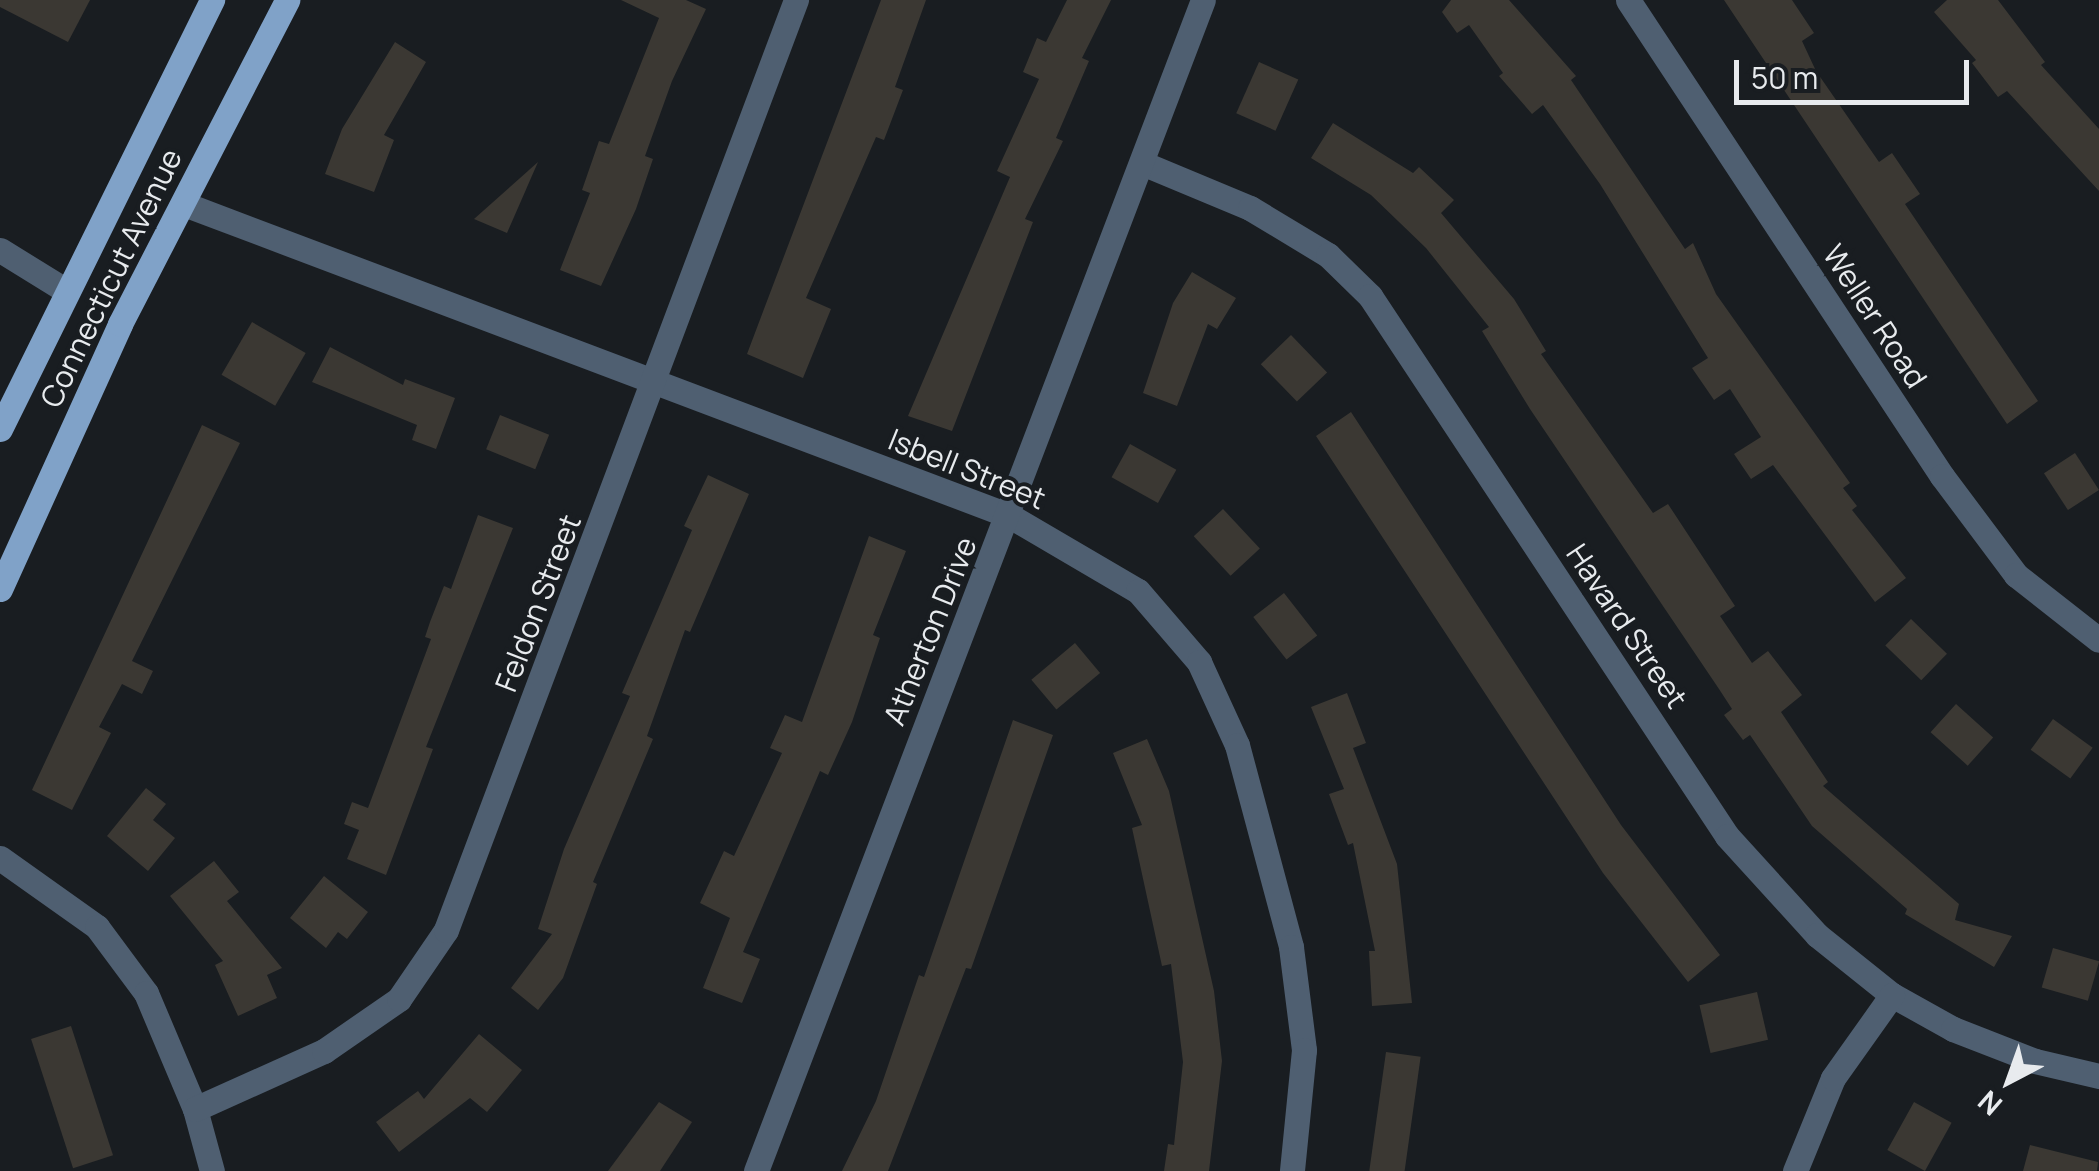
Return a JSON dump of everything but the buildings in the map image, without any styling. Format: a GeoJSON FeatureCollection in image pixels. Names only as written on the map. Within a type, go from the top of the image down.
{"type":"FeatureCollection","features":[{"type":"Feature","properties":{"kind":"main road","name":"Connecticut Avenue"},"geometry":{"type":"LineString","coordinates":[[0,429],[65,290],[212,0]]}},
{"type":"Feature","properties":{"kind":"main road","name":"Connecticut Avenue"},"geometry":{"type":"LineString","coordinates":[[0,589],[120,324],[287,0]]}},
{"type":"Feature","properties":{"kind":"street","name":"Feldon Street"},"geometry":{"type":"LineString","coordinates":[[194,1108],[324,1051],[399,999],[446,930],[655,384],[796,0]]}},
{"type":"Feature","properties":{"kind":"street","name":"Atherton Drive"},"geometry":{"type":"LineString","coordinates":[[756,1171],[1010,516],[1203,0]]}},
{"type":"Feature","properties":{"kind":"street","name":"Weller Road"},"geometry":{"type":"LineString","coordinates":[[1628,0],[1942,476],[2016,574],[2099,640]]}},
{"type":"Feature","properties":{"kind":"street","name":"Havard Street"},"geometry":{"type":"LineString","coordinates":[[1142,163],[1265,218],[1328,254],[1370,296],[1727,836],[1817,934],[1892,995],[1953,1029],[2035,1061],[2099,1076]]}},
{"type":"Feature","properties":{"kind":"street","name":"Isbell Street"},"geometry":{"type":"LineString","coordinates":[[184,204],[1010,516],[1138,591],[1199,662],[1237,745],[1291,947],[1304,1050],[1292,1171]]}},
{"type":"Feature","properties":{"kind":"street"},"geometry":{"type":"LineString","coordinates":[[0,250],[65,290]]}},
{"type":"Feature","properties":{"kind":"street"},"geometry":{"type":"LineString","coordinates":[[0,858],[97,927],[146,993],[194,1108],[212,1171]]}},
{"type":"Feature","properties":{"kind":"street"},"geometry":{"type":"LineString","coordinates":[[1794,1171],[1833,1078],[1892,995]]}}]}
